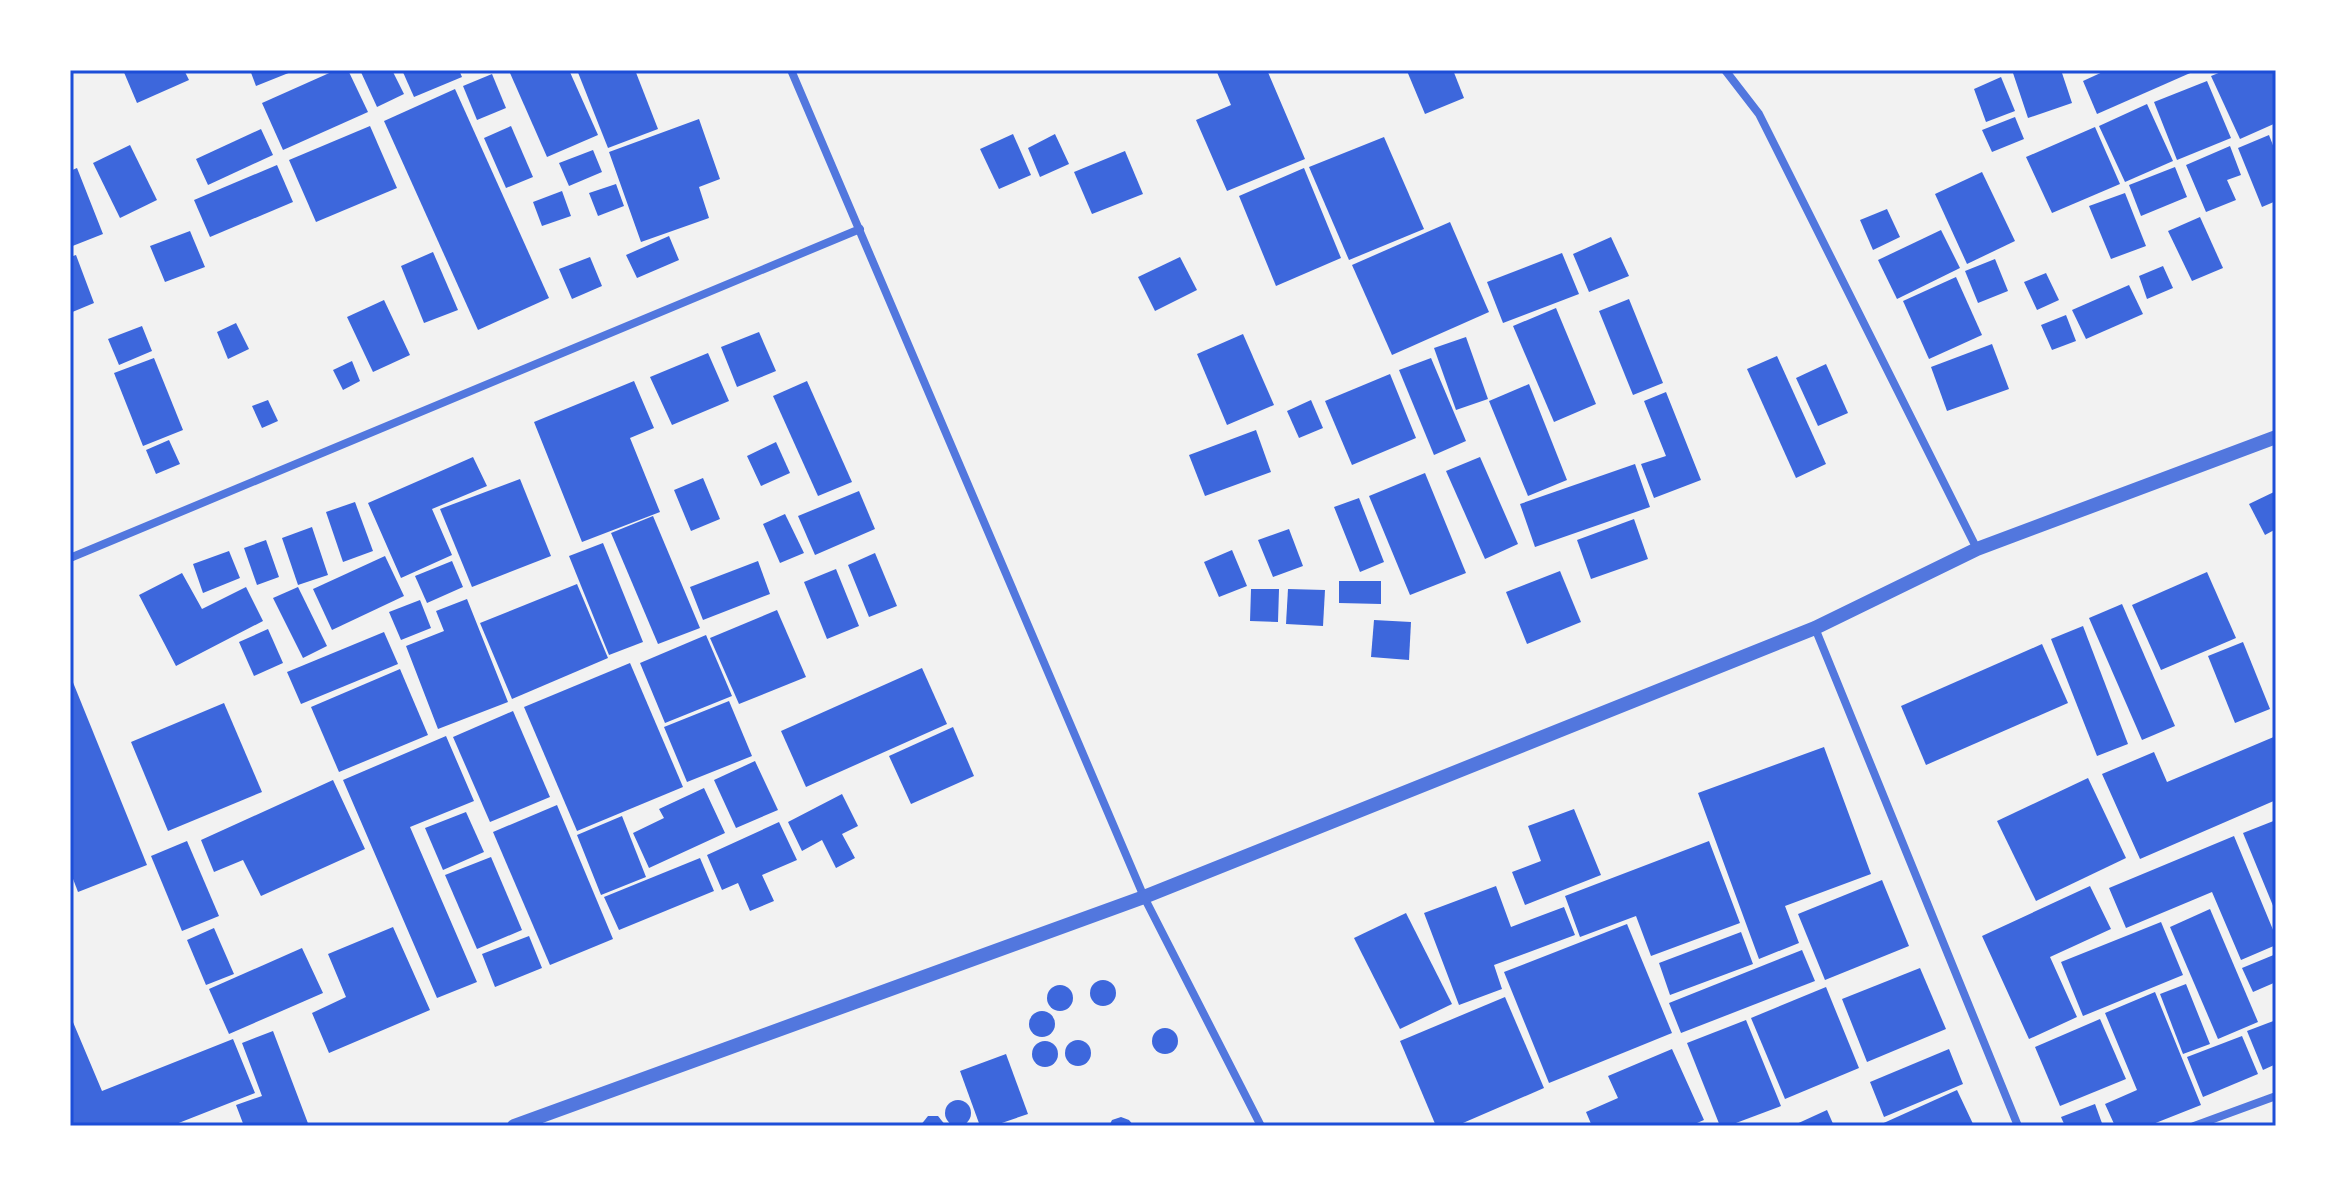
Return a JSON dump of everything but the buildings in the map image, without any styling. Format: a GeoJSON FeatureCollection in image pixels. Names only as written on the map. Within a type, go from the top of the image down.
{"type":"FeatureCollection","features":[{"type":"Feature","properties":{"kind":"street"},"geometry":{"type":"LineString","coordinates":[[791,70],[1144,897],[1261,1126]]}},
{"type":"Feature","properties":{"kind":"street"},"geometry":{"type":"LineString","coordinates":[[1725,70],[1759,114],[1977,549]]}},
{"type":"Feature","properties":{"kind":"street"},"geometry":{"type":"LineString","coordinates":[[70,558],[860,229]]}},
{"type":"Feature","properties":{"kind":"street"},"geometry":{"type":"LineString","coordinates":[[514,1126],[1144,897],[1815,628],[1977,549],[2276,437]]}},
{"type":"Feature","properties":{"kind":"street"},"geometry":{"type":"LineString","coordinates":[[1815,628],[2018,1126]]}},
{"type":"Feature","properties":{"kind":"street"},"geometry":{"type":"LineString","coordinates":[[2194,1126],[2276,1096]]}}]}
